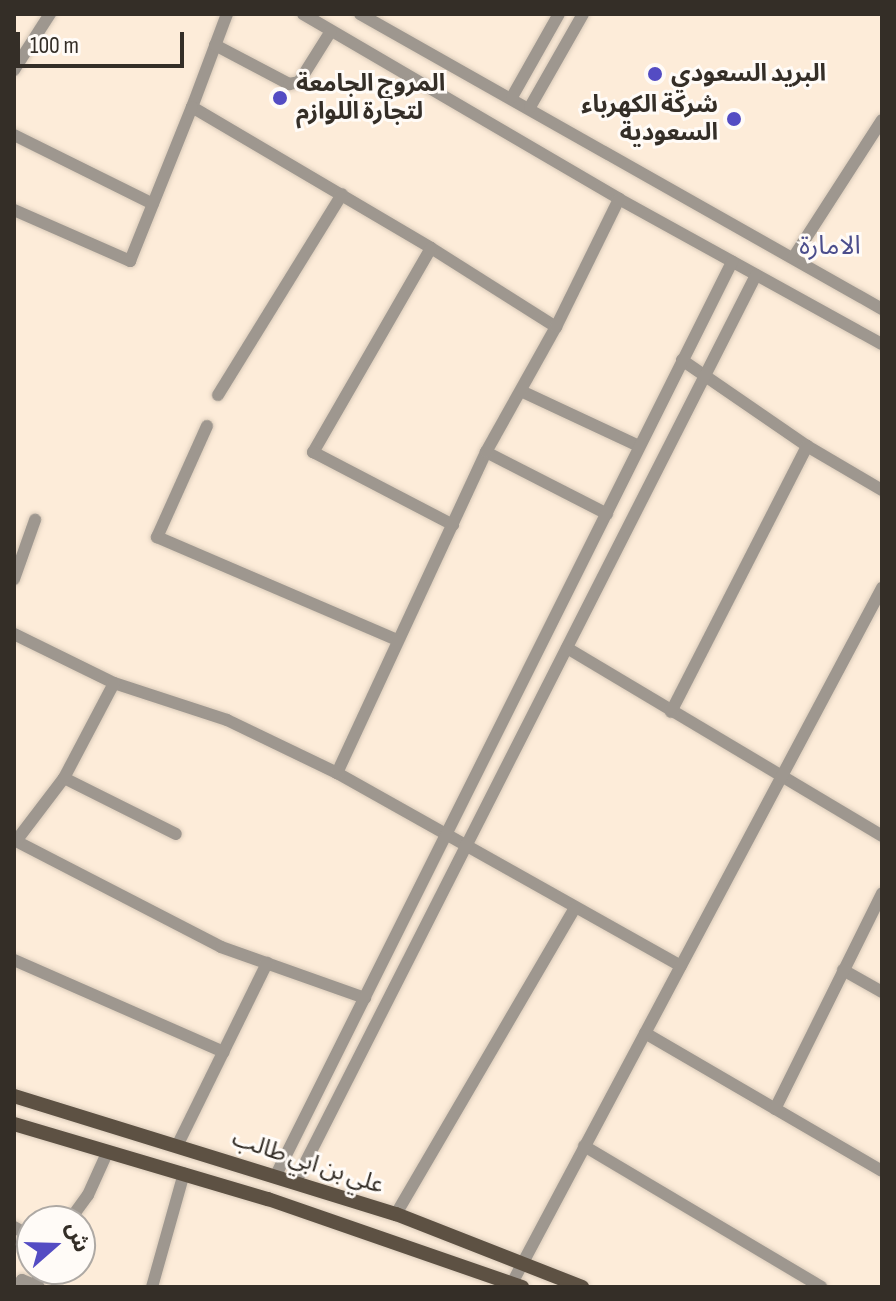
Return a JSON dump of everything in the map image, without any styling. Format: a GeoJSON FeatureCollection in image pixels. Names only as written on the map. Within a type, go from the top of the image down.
{"type":"FeatureCollection","features":[{"type":"Feature","properties":{"kind":"main road","name":"علي بن ابي طالب"},"geometry":{"type":"LineString","coordinates":[[14,1096],[178,1144],[396,1214],[582,1287]]}},
{"type":"Feature","properties":{"kind":"main road","name":"علي بن ابي طالب"},"geometry":{"type":"LineString","coordinates":[[14,1124],[184,1173],[376,1235],[514,1286]]}},
{"type":"Feature","properties":{"kind":"street"},"geometry":{"type":"LineString","coordinates":[[14,210],[130,261],[227,14]]}},
{"type":"Feature","properties":{"kind":"street"},"geometry":{"type":"LineString","coordinates":[[303,14],[619,199],[882,344]]}},
{"type":"Feature","properties":{"kind":"street"},"geometry":{"type":"LineString","coordinates":[[360,14],[881,307]]}},
{"type":"Feature","properties":{"kind":"street"},"geometry":{"type":"LineString","coordinates":[[512,97],[559,14]]}},
{"type":"Feature","properties":{"kind":"street"},"geometry":{"type":"LineString","coordinates":[[530,107],[583,14]]}},
{"type":"Feature","properties":{"kind":"street"},"geometry":{"type":"LineString","coordinates":[[14,70],[47,15]]}},
{"type":"Feature","properties":{"kind":"street"},"geometry":{"type":"LineString","coordinates":[[215,45],[289,84],[299,82],[331,31]]}},
{"type":"Feature","properties":{"kind":"street"},"geometry":{"type":"LineString","coordinates":[[192,107],[342,194],[556,327]]}},
{"type":"Feature","properties":{"kind":"street"},"geometry":{"type":"LineString","coordinates":[[793,258],[882,120]]}},
{"type":"Feature","properties":{"kind":"street"},"geometry":{"type":"LineString","coordinates":[[14,135],[153,204]]}},
{"type":"Feature","properties":{"kind":"street"},"geometry":{"type":"LineString","coordinates":[[218,395],[342,194]]}},
{"type":"Feature","properties":{"kind":"street"},"geometry":{"type":"LineString","coordinates":[[337,773],[486,452],[556,327],[619,199]]}},
{"type":"Feature","properties":{"kind":"street"},"geometry":{"type":"LineString","coordinates":[[431,248],[313,452],[453,525]]}},
{"type":"Feature","properties":{"kind":"street"},"geometry":{"type":"LineString","coordinates":[[276,1175],[732,262]]}},
{"type":"Feature","properties":{"kind":"street"},"geometry":{"type":"LineString","coordinates":[[296,1181],[469,845],[703,372],[756,275]]}},
{"type":"Feature","properties":{"kind":"street"},"geometry":{"type":"LineString","coordinates":[[682,360],[807,446],[882,490]]}},
{"type":"Feature","properties":{"kind":"street"},"geometry":{"type":"LineString","coordinates":[[521,391],[639,446]]}},
{"type":"Feature","properties":{"kind":"street"},"geometry":{"type":"LineString","coordinates":[[207,426],[157,537],[397,640]]}},
{"type":"Feature","properties":{"kind":"street"},"geometry":{"type":"LineString","coordinates":[[671,712],[807,446]]}},
{"type":"Feature","properties":{"kind":"street"},"geometry":{"type":"LineString","coordinates":[[486,452],[607,514]]}},
{"type":"Feature","properties":{"kind":"street"},"geometry":{"type":"LineString","coordinates":[[14,579],[35,520]]}},
{"type":"Feature","properties":{"kind":"street"},"geometry":{"type":"LineString","coordinates":[[514,1286],[522,1261],[882,588]]}},
{"type":"Feature","properties":{"kind":"street"},"geometry":{"type":"LineString","coordinates":[[14,634],[114,683],[227,720],[337,773],[449,833],[574,909],[681,966]]}},
{"type":"Feature","properties":{"kind":"street"},"geometry":{"type":"LineString","coordinates":[[567,648],[882,836]]}},
{"type":"Feature","properties":{"kind":"street"},"geometry":{"type":"LineString","coordinates":[[114,683],[64,778],[15,840],[221,947],[365,998]]}},
{"type":"Feature","properties":{"kind":"street"},"geometry":{"type":"LineString","coordinates":[[64,778],[176,834]]}},
{"type":"Feature","properties":{"kind":"street"},"geometry":{"type":"LineString","coordinates":[[775,1109],[882,893]]}},
{"type":"Feature","properties":{"kind":"street"},"geometry":{"type":"LineString","coordinates":[[396,1214],[574,909]]}},
{"type":"Feature","properties":{"kind":"street"},"geometry":{"type":"LineString","coordinates":[[14,960],[224,1052]]}},
{"type":"Feature","properties":{"kind":"street"},"geometry":{"type":"LineString","coordinates":[[178,1144],[267,963]]}},
{"type":"Feature","properties":{"kind":"street"},"geometry":{"type":"LineString","coordinates":[[843,970],[882,992]]}},
{"type":"Feature","properties":{"kind":"street"},"geometry":{"type":"LineString","coordinates":[[645,1033],[882,1171]]}},
{"type":"Feature","properties":{"kind":"street"},"geometry":{"type":"LineString","coordinates":[[584,1146],[821,1287]]}},
{"type":"Feature","properties":{"kind":"street"},"geometry":{"type":"LineString","coordinates":[[81,1205],[108,1151]]}},
{"type":"Feature","properties":{"kind":"street"},"geometry":{"type":"LineString","coordinates":[[152,1287],[184,1173]]}},
{"type":"Feature","properties":{"kind":"street"},"geometry":{"type":"LineString","coordinates":[[18,1287],[22,1280],[38,1286]]}},
{"type":"Feature","properties":{"kind":"place","name":"البريد السعودي"},"geometry":{"type":"Point","coordinates":[655,74]}},
{"type":"Feature","properties":{"kind":"place","name":"المروج الجامعة لتجارة اللوازم"},"geometry":{"type":"Point","coordinates":[280,98]}},
{"type":"Feature","properties":{"kind":"place","name":"شركة الكهرباء السعودية"},"geometry":{"type":"Point","coordinates":[734,119]}},
{"type":"Feature","properties":{"kind":"district","name":"الامارة"},"geometry":{"type":"Point","coordinates":[830,247]}}]}
